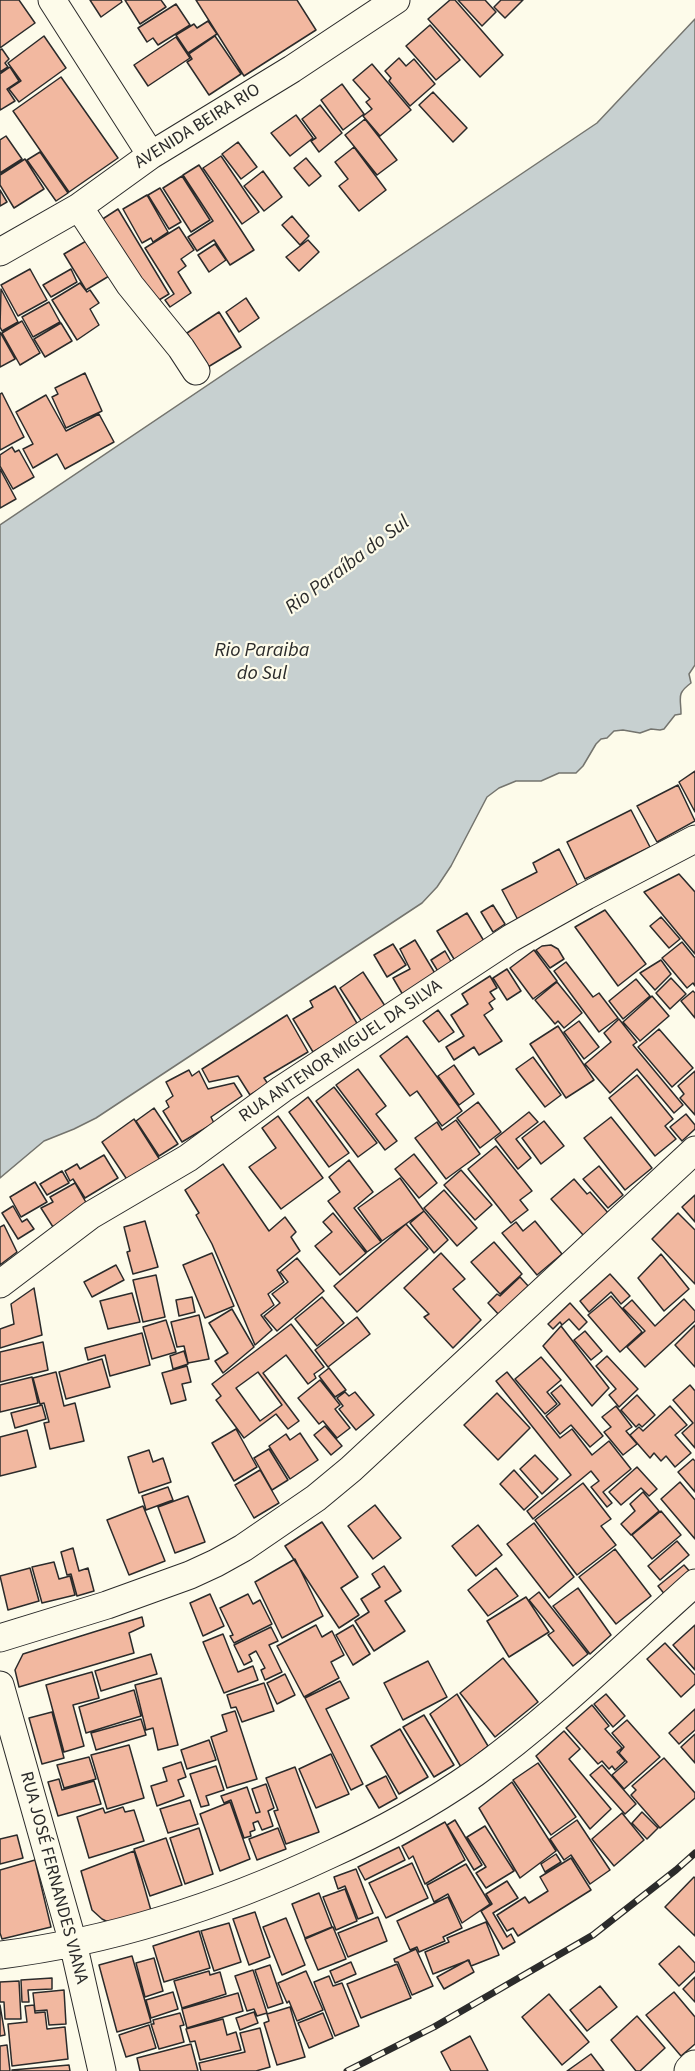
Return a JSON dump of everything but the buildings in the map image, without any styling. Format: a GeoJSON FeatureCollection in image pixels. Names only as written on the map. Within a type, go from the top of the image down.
{"type":"FeatureCollection","features":[{"type":"Feature","properties":{"kind":"street"},"geometry":{"type":"LineString","coordinates":[[52,0],[151,155]]}},
{"type":"Feature","properties":{"kind":"street","name":"AVENIDA BEIRA RIO"},"geometry":{"type":"LineString","coordinates":[[0,252],[79,207],[151,155],[292,69],[396,0]]}},
{"type":"Feature","properties":{"kind":"street"},"geometry":{"type":"LineString","coordinates":[[79,207],[130,285],[181,348],[196,371]]}},
{"type":"Feature","properties":{"kind":"street","name":"RUA ANTENOR MIGUEL DA SILVA"},"geometry":{"type":"LineString","coordinates":[[0,1284],[91,1215],[188,1158],[282,1089],[484,956],[586,896],[691,848]]}},
{"type":"Feature","properties":{"kind":"street"},"geometry":{"type":"LineString","coordinates":[[0,1638],[106,1605],[216,1563],[243,1548],[316,1498],[351,1469],[695,1150]]}},
{"type":"Feature","properties":{"kind":"street"},"geometry":{"type":"LineString","coordinates":[[0,1955],[73,1943],[137,1928],[244,1893],[358,1842],[414,1812],[474,1773],[541,1722],[695,1583]]}},
{"type":"Feature","properties":{"kind":"street","name":"RUA JOSÉ FERNANDES VIANA"},"geometry":{"type":"LineString","coordinates":[[0,1685],[73,1943],[102,2071]]}},
{"type":"Feature","properties":{"kind":"street"},"geometry":{"type":"LineString","coordinates":[[691,2071],[695,2067]]}},
{"type":"Feature","properties":{"kind":"water","name":"Rio Paraiba do Sul"},"geometry":{"type":"Polygon","coordinates":[[[695,19],[695,665],[689,674],[691,683],[681,693],[681,714],[675,715],[664,729],[651,729],[640,733],[614,731],[596,744],[576,773],[559,773],[541,781],[516,781],[499,788],[487,797],[451,866],[437,887],[422,903],[96,1118],[44,1141],[0,1178],[0,525],[597,123],[695,19]]]}},
{"type":"Feature","properties":{"kind":"railway"},"geometry":{"type":"LineString","coordinates":[[347,2071],[434,2027],[593,1935],[695,1853]]}},
{"type":"Feature","properties":{"kind":"water label","name":"Rio Paraíba do Sul"},"geometry":{"type":"Point","coordinates":[348,566]}}]}
